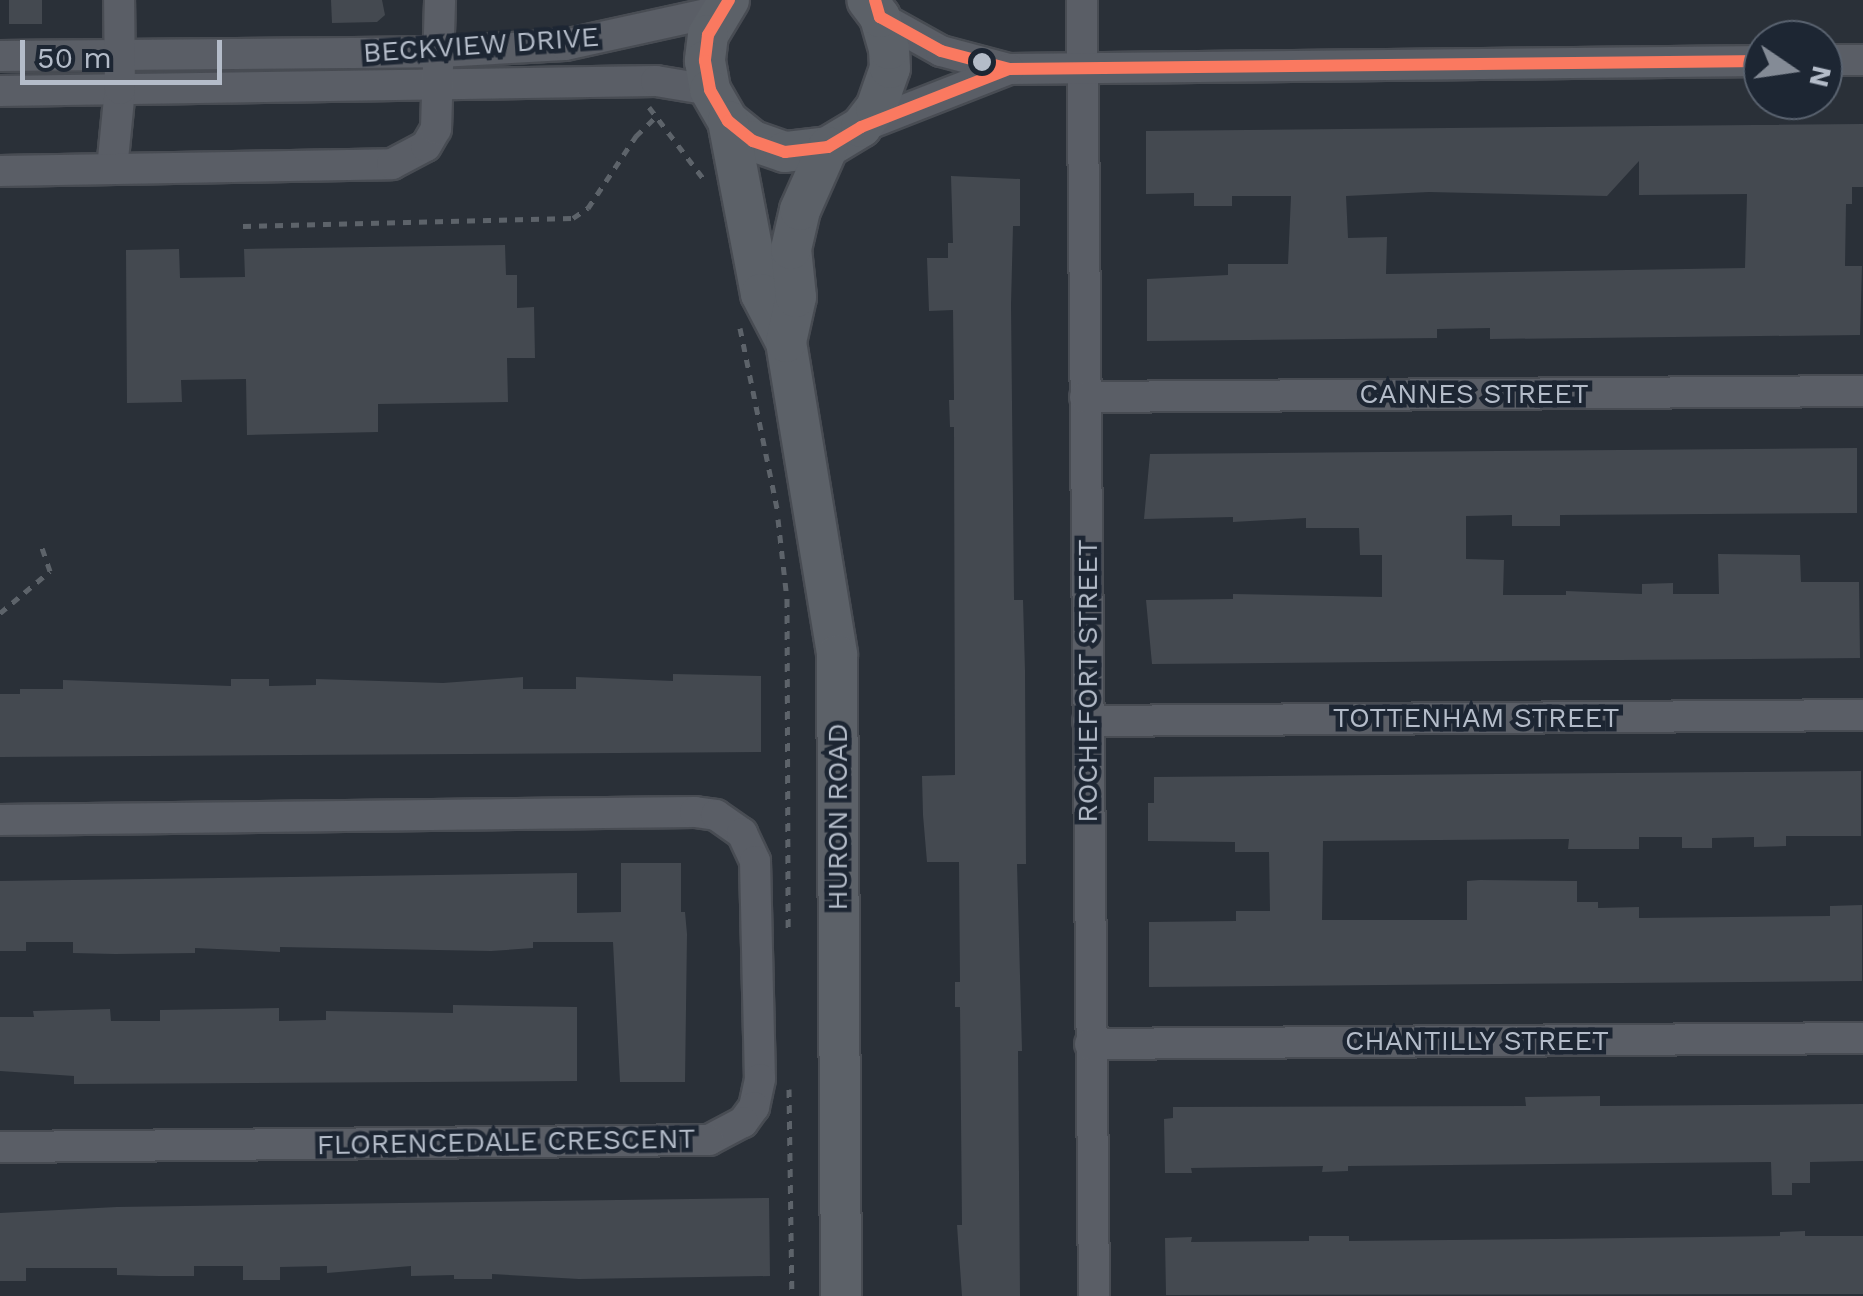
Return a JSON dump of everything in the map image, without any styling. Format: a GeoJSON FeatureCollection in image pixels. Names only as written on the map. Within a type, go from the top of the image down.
{"type":"FeatureCollection","features":[{"type":"Feature","properties":{"kind":"main road","name":"HURON ROAD"},"geometry":{"type":"LineString","coordinates":[[724,6],[708,35],[706,60],[761,294],[786,342],[837,655],[841,1296]]}},
{"type":"Feature","properties":{"kind":"main road","name":"HURON ROAD"},"geometry":{"type":"LineString","coordinates":[[786,342],[796,297],[791,249],[800,210],[844,137],[876,108],[890,68],[874,6]]}},
{"type":"Feature","properties":{"kind":"main road"},"geometry":{"type":"LineString","coordinates":[[719,106],[753,142],[785,152],[844,137]]}},
{"type":"Feature","properties":{"kind":"street"},"geometry":{"type":"LineString","coordinates":[[112,169],[120,90],[119,0]]}},
{"type":"Feature","properties":{"kind":"street"},"geometry":{"type":"LineString","coordinates":[[0,171],[392,164],[426,146],[436,130],[440,0]]}},
{"type":"Feature","properties":{"kind":"street","name":"ROCHEFORT STREET"},"geometry":{"type":"LineString","coordinates":[[1082,0],[1094,1296]]}},
{"type":"Feature","properties":{"kind":"street","name":"BECKVIEW DRIVE"},"geometry":{"type":"LineString","coordinates":[[0,56],[440,52],[565,46],[724,6]]}},
{"type":"Feature","properties":{"kind":"street"},"geometry":{"type":"LineString","coordinates":[[874,6],[942,51],[1009,69],[1743,61]]}},
{"type":"Feature","properties":{"kind":"street"},"geometry":{"type":"LineString","coordinates":[[844,137],[1009,69]]}},
{"type":"Feature","properties":{"kind":"street","name":"BECKVIEW DRIVE"},"geometry":{"type":"LineString","coordinates":[[0,91],[656,80],[719,106]]}},
{"type":"Feature","properties":{"kind":"street","name":"CANNES STREET"},"geometry":{"type":"LineString","coordinates":[[1085,397],[1863,392]]}},
{"type":"Feature","properties":{"kind":"street","name":"TOTTENHAM STREET"},"geometry":{"type":"LineString","coordinates":[[1088,721],[1863,715]]}},
{"type":"Feature","properties":{"kind":"street","name":"FLORENCEDALE CRESCENT"},"geometry":{"type":"LineString","coordinates":[[0,820],[694,812],[716,815],[742,833],[755,861],[760,1078],[754,1107],[743,1122],[709,1140],[0,1148]]}},
{"type":"Feature","properties":{"kind":"street","name":"CHANTILLY STREET"},"geometry":{"type":"LineString","coordinates":[[1090,1044],[1863,1038]]}},
{"type":"Feature","properties":{"kind":"path"},"geometry":{"type":"LineString","coordinates":[[650,100],[656,117],[708,184],[711,198]]}},
{"type":"Feature","properties":{"kind":"path"},"geometry":{"type":"LineString","coordinates":[[243,226],[573,218],[588,208],[636,136],[656,117]]}},
{"type":"Feature","properties":{"kind":"path"},"geometry":{"type":"LineString","coordinates":[[736,312],[778,515],[787,598],[788,938]]}},
{"type":"Feature","properties":{"kind":"path"},"geometry":{"type":"LineString","coordinates":[[0,613],[50,572],[42,546]]}},
{"type":"Feature","properties":{"kind":"path"},"geometry":{"type":"LineString","coordinates":[[789,1087],[792,1296]]}},
{"type":"Feature","properties":{"kind":"building"},"geometry":{"type":"Polygon","coordinates":[[[9,0],[42,0],[42,24],[9,24],[9,0]]]}},
{"type":"Feature","properties":{"kind":"building"},"geometry":{"type":"Polygon","coordinates":[[[331,0],[382,0],[385,15],[377,22],[332,23],[331,0]]]}},
{"type":"Feature","properties":{"kind":"building"},"geometry":{"type":"Polygon","coordinates":[[[1863,124],[1863,187],[1852,187],[1852,204],[1846,204],[1845,266],[1862,266],[1860,335],[1490,339],[1490,328],[1437,329],[1437,338],[1147,341],[1147,279],[1228,275],[1228,264],[1288,264],[1291,196],[1232,196],[1232,206],[1194,206],[1194,193],[1146,194],[1146,131],[1863,124]],[[1639,161],[1607,196],[1429,192],[1346,196],[1348,238],[1387,237],[1386,274],[1745,268],[1747,194],[1639,195],[1639,161]]]}},
{"type":"Feature","properties":{"kind":"building"},"geometry":{"type":"Polygon","coordinates":[[[951,176],[1020,179],[1020,226],[1013,226],[1011,305],[1014,600],[1023,600],[1025,671],[1026,864],[1017,864],[1022,1051],[1018,1051],[1020,1296],[962,1296],[957,1225],[962,1225],[960,1007],[955,1007],[955,982],[960,982],[959,862],[927,862],[923,815],[922,776],[955,775],[954,427],[950,427],[949,400],[954,400],[953,310],[929,311],[927,258],[948,258],[948,243],[953,243],[951,176]]]}},
{"type":"Feature","properties":{"kind":"building"},"geometry":{"type":"Polygon","coordinates":[[[505,245],[506,275],[517,275],[517,308],[534,307],[535,358],[507,358],[508,402],[378,404],[378,432],[247,435],[246,379],[181,380],[182,402],[127,403],[126,250],[179,249],[180,278],[245,277],[244,249],[505,245]]]}},
{"type":"Feature","properties":{"kind":"building"},"geometry":{"type":"Polygon","coordinates":[[[1857,448],[1857,513],[1560,515],[1560,526],[1512,526],[1512,515],[1466,516],[1466,559],[1504,560],[1503,595],[1566,595],[1566,591],[1642,594],[1642,584],[1673,583],[1673,594],[1719,594],[1718,554],[1800,555],[1801,582],[1859,582],[1860,658],[1152,664],[1146,600],[1233,599],[1233,594],[1382,597],[1382,555],[1360,555],[1359,528],[1306,528],[1306,518],[1233,522],[1233,517],[1144,519],[1150,454],[1857,448]]]}},
{"type":"Feature","properties":{"kind":"building"},"geometry":{"type":"Polygon","coordinates":[[[673,674],[761,676],[761,752],[0,757],[0,694],[20,694],[20,689],[63,689],[63,680],[231,686],[231,679],[269,679],[269,686],[316,685],[316,679],[443,683],[523,677],[523,689],[576,689],[576,677],[673,681],[673,674]]]}},
{"type":"Feature","properties":{"kind":"building"},"geometry":{"type":"Polygon","coordinates":[[[1861,771],[1861,836],[1786,836],[1786,846],[1754,847],[1754,837],[1712,838],[1712,848],[1682,848],[1682,837],[1639,837],[1639,849],[1568,849],[1569,839],[1323,841],[1322,920],[1467,920],[1467,881],[1480,880],[1577,881],[1577,902],[1598,902],[1598,908],[1639,907],[1639,918],[1830,916],[1830,906],[1862,905],[1862,981],[1149,987],[1149,922],[1236,921],[1236,911],[1270,911],[1269,852],[1235,852],[1235,842],[1148,841],[1148,803],[1154,803],[1154,777],[1861,771]]]}},
{"type":"Feature","properties":{"kind":"building"},"geometry":{"type":"Polygon","coordinates":[[[621,863],[681,863],[681,912],[685,912],[687,934],[685,1082],[620,1082],[613,942],[533,942],[533,948],[491,951],[280,947],[280,952],[195,948],[195,953],[115,954],[73,953],[73,942],[26,942],[26,951],[0,951],[0,881],[577,873],[577,913],[621,912],[621,863]]]}},
{"type":"Feature","properties":{"kind":"building"},"geometry":{"type":"Polygon","coordinates":[[[453,1005],[577,1007],[577,1081],[74,1084],[74,1076],[0,1071],[0,1017],[34,1017],[33,1011],[110,1009],[111,1021],[160,1021],[160,1010],[279,1008],[279,1021],[326,1020],[326,1011],[453,1013],[453,1005]]]}},
{"type":"Feature","properties":{"kind":"building"},"geometry":{"type":"Polygon","coordinates":[[[1600,1096],[1600,1106],[1863,1104],[1863,1161],[1810,1162],[1810,1183],[1792,1183],[1792,1195],[1772,1195],[1771,1162],[1348,1166],[1348,1171],[1322,1172],[1323,1166],[1191,1168],[1192,1173],[1165,1173],[1164,1119],[1173,1118],[1173,1107],[1526,1106],[1525,1097],[1600,1096]]]}},
{"type":"Feature","properties":{"kind":"building"},"geometry":{"type":"Polygon","coordinates":[[[769,1198],[770,1276],[579,1279],[492,1274],[492,1279],[454,1279],[454,1275],[411,1276],[411,1266],[327,1273],[327,1266],[280,1267],[280,1280],[243,1280],[243,1266],[194,1266],[194,1276],[117,1275],[117,1268],[26,1268],[26,1281],[0,1281],[0,1213],[117,1207],[769,1198]]]}},
{"type":"Feature","properties":{"kind":"building"},"geometry":{"type":"Polygon","coordinates":[[[1805,1231],[1805,1236],[1863,1236],[1863,1294],[1166,1295],[1165,1238],[1192,1237],[1191,1242],[1309,1241],[1309,1236],[1349,1236],[1349,1241],[1553,1239],[1780,1236],[1780,1232],[1805,1231]]]}},
{"type":"Feature","properties":{"kind":"transit line"},"geometry":{"type":"LineString","coordinates":[[729,0],[708,35],[705,61],[710,90],[728,121],[753,141],[785,152],[828,147],[861,127],[1009,69]]}},
{"type":"Feature","properties":{"kind":"transit line"},"geometry":{"type":"LineString","coordinates":[[875,0],[880,17],[941,51],[1009,69],[1743,61]]}}]}
